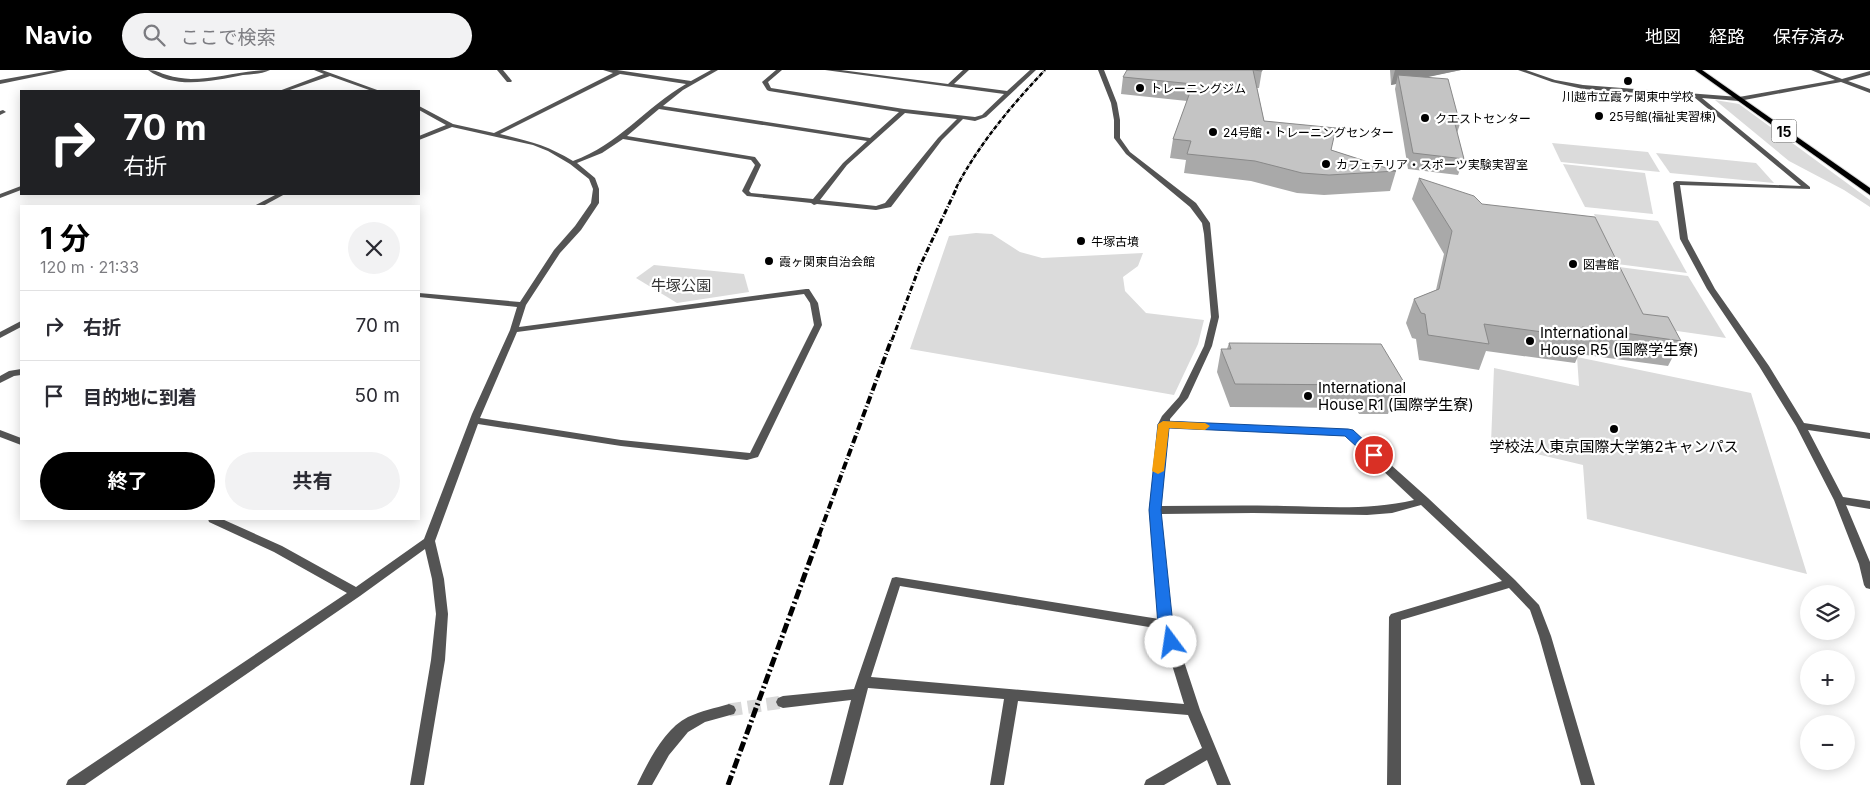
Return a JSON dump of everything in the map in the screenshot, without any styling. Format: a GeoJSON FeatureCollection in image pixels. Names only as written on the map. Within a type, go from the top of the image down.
{"type":"FeatureCollection","features":[{"type":"Feature","properties":{"kind":"main road","name":"15"},"geometry":{"type":"LineString","coordinates":[[1698,70],[1870,192]]}},
{"type":"Feature","properties":{"kind":"street"},"geometry":{"type":"LineString","coordinates":[[0,82],[65,70]]}},
{"type":"Feature","properties":{"kind":"street"},"geometry":{"type":"LineString","coordinates":[[151,70],[170,78],[190,81],[268,70]]}},
{"type":"Feature","properties":{"kind":"street"},"geometry":{"type":"LineString","coordinates":[[317,70],[374,90]]}},
{"type":"Feature","properties":{"kind":"street"},"geometry":{"type":"LineString","coordinates":[[500,70],[509,81]]}},
{"type":"Feature","properties":{"kind":"street"},"geometry":{"type":"LineString","coordinates":[[606,70],[693,83]]}},
{"type":"Feature","properties":{"kind":"street"},"geometry":{"type":"LineString","coordinates":[[635,74],[644,70]]}},
{"type":"Feature","properties":{"kind":"street"},"geometry":{"type":"LineString","coordinates":[[572,163],[582,160],[622,137],[673,94],[715,70]]}},
{"type":"Feature","properties":{"kind":"street"},"geometry":{"type":"LineString","coordinates":[[779,70],[765,82],[769,89],[904,111],[975,119],[984,116],[1032,70]]}},
{"type":"Feature","properties":{"kind":"street"},"geometry":{"type":"LineString","coordinates":[[828,70],[1007,93]]}},
{"type":"Feature","properties":{"kind":"street"},"geometry":{"type":"LineString","coordinates":[[949,86],[966,70]]}},
{"type":"Feature","properties":{"kind":"street"},"geometry":{"type":"LineString","coordinates":[[1101,70],[1116,105],[1119,124],[1117,138],[1128,153],[1193,205],[1206,223],[1215,317],[1208,346],[1183,398],[1165,418],[1163,424],[1155,510],[1166,625],[1193,710],[1224,785]]}},
{"type":"Feature","properties":{"kind":"street"},"geometry":{"type":"LineString","coordinates":[[1521,70],[1554,82],[1584,87],[1739,99],[1844,80],[1870,73]]}},
{"type":"Feature","properties":{"kind":"street"},"geometry":{"type":"LineString","coordinates":[[1814,70],[1870,91]]}},
{"type":"Feature","properties":{"kind":"street"},"geometry":{"type":"LineString","coordinates":[[496,134],[619,72]]}},
{"type":"Feature","properties":{"kind":"street"},"geometry":{"type":"LineString","coordinates":[[285,90],[329,73]]}},
{"type":"Feature","properties":{"kind":"street"},"geometry":{"type":"LineString","coordinates":[[1697,97],[1808,188],[1676,183],[1684,239],[1711,289],[1764,366],[1801,426],[1839,500],[1865,564],[1870,585]]}},
{"type":"Feature","properties":{"kind":"street"},"geometry":{"type":"LineString","coordinates":[[659,107],[872,140]]}},
{"type":"Feature","properties":{"kind":"street"},"geometry":{"type":"LineString","coordinates":[[73,785],[356,593],[428,541],[475,420],[514,330],[522,305],[595,202],[596,189],[592,178],[572,163],[535,144],[451,125],[420,109]]}},
{"type":"Feature","properties":{"kind":"street"},"geometry":{"type":"LineString","coordinates":[[814,203],[845,164],[904,111]]}},
{"type":"Feature","properties":{"kind":"street"},"geometry":{"type":"LineString","coordinates":[[622,137],[753,158],[758,164],[745,191],[749,195],[876,208],[888,205],[940,138],[961,118]]}},
{"type":"Feature","properties":{"kind":"street"},"geometry":{"type":"LineString","coordinates":[[420,138],[451,125]]}},
{"type":"Feature","properties":{"kind":"street"},"geometry":{"type":"LineString","coordinates":[[0,196],[20,188]]}},
{"type":"Feature","properties":{"kind":"street"},"geometry":{"type":"LineString","coordinates":[[260,205],[280,195]]}},
{"type":"Feature","properties":{"kind":"street"},"geometry":{"type":"LineString","coordinates":[[475,420],[621,444],[747,457],[754,455],[818,325],[814,303],[806,291],[514,330]]}},
{"type":"Feature","properties":{"kind":"street"},"geometry":{"type":"LineString","coordinates":[[420,295],[522,305]]}},
{"type":"Feature","properties":{"kind":"street"},"geometry":{"type":"LineString","coordinates":[[0,335],[20,325]]}},
{"type":"Feature","properties":{"kind":"street"},"geometry":{"type":"LineString","coordinates":[[0,380],[12,373],[20,372]]}},
{"type":"Feature","properties":{"kind":"street"},"geometry":{"type":"LineString","coordinates":[[1163,424],[1348,433],[1424,501],[1535,608],[1545,636],[1588,785]]}},
{"type":"Feature","properties":{"kind":"street"},"geometry":{"type":"LineString","coordinates":[[1801,426],[1870,436]]}},
{"type":"Feature","properties":{"kind":"street"},"geometry":{"type":"LineString","coordinates":[[0,433],[20,442]]}},
{"type":"Feature","properties":{"kind":"street"},"geometry":{"type":"LineString","coordinates":[[1839,500],[1870,505]]}},
{"type":"Feature","properties":{"kind":"street"},"geometry":{"type":"LineString","coordinates":[[1155,510],[1367,511],[1392,509],[1424,501]]}},
{"type":"Feature","properties":{"kind":"street"},"geometry":{"type":"LineString","coordinates":[[215,520],[278,549],[356,593]]}},
{"type":"Feature","properties":{"kind":"street"},"geometry":{"type":"LineString","coordinates":[[417,785],[438,660],[442,614],[438,579],[428,541]]}},
{"type":"Feature","properties":{"kind":"street"},"geometry":{"type":"LineString","coordinates":[[836,785],[862,688],[896,581],[1166,625]]}},
{"type":"Feature","properties":{"kind":"street"},"geometry":{"type":"LineString","coordinates":[[1394,785],[1395,617],[1511,583]]}},
{"type":"Feature","properties":{"kind":"street"},"geometry":{"type":"LineString","coordinates":[[783,702],[862,688],[1012,694],[1193,710]]}},
{"type":"Feature","properties":{"kind":"street"},"geometry":{"type":"LineString","coordinates":[[997,785],[1012,694]]}},
{"type":"Feature","properties":{"kind":"street"},"geometry":{"type":"LineString","coordinates":[[644,785],[679,732],[690,723],[703,717],[729,710]]}},
{"type":"Feature","properties":{"kind":"street"},"geometry":{"type":"LineString","coordinates":[[1151,785],[1210,751]]}},
{"type":"Feature","properties":{"kind":"green space"},"geometry":{"type":"Polygon","coordinates":[[[1715,100],[1739,104],[1870,200],[1870,207],[1844,190],[1789,161],[1715,100]]]}},
{"type":"Feature","properties":{"kind":"green space"},"geometry":{"type":"Polygon","coordinates":[[[1552,143],[1648,152],[1660,172],[1561,162],[1552,143]]]}},
{"type":"Feature","properties":{"kind":"green space"},"geometry":{"type":"Polygon","coordinates":[[[1656,153],[1756,163],[1774,183],[1670,173],[1656,153]]]}},
{"type":"Feature","properties":{"kind":"green space"},"geometry":{"type":"Polygon","coordinates":[[[1563,164],[1645,173],[1653,214],[1585,207],[1563,164]]]}},
{"type":"Feature","properties":{"kind":"green space"},"geometry":{"type":"Polygon","coordinates":[[[1594,214],[1658,221],[1687,273],[1617,264],[1594,214]]]}},
{"type":"Feature","properties":{"kind":"green space"},"geometry":{"type":"Polygon","coordinates":[[[976,233],[992,234],[1020,252],[1042,258],[1143,253],[1138,266],[1123,277],[1125,291],[1146,313],[1204,320],[1198,344],[1174,395],[910,349],[949,236],[976,233]]]}},
{"type":"Feature","properties":{"kind":"green space","name":"牛塚公園"},"geometry":{"type":"Polygon","coordinates":[[[654,265],[744,274],[749,292],[677,303],[636,278],[654,265]]]}},
{"type":"Feature","properties":{"kind":"green space"},"geometry":{"type":"Polygon","coordinates":[[[1619,267],[1688,276],[1726,338],[1649,327],[1619,267]]]}},
{"type":"Feature","properties":{"kind":"green space"},"geometry":{"type":"Polygon","coordinates":[[[1577,357],[1751,393],[1807,574],[1587,519],[1583,465],[1491,443],[1494,368],[1579,386],[1577,357]]]}},
{"type":"Feature","properties":{"kind":"building"},"geometry":{"type":"Polygon","coordinates":[[[1127,70],[1253,70],[1264,121],[1336,128],[1331,150],[1396,171],[1329,175],[1302,173],[1255,161],[1187,154],[1191,141],[1173,139],[1193,84],[1123,77],[1127,70]]]}},
{"type":"Feature","properties":{"kind":"building"},"geometry":{"type":"Polygon","coordinates":[[[1398,75],[1448,79],[1460,124],[1455,124],[1464,159],[1413,153],[1398,75]]]}},
{"type":"Feature","properties":{"kind":"building"},"geometry":{"type":"Polygon","coordinates":[[[1419,178],[1474,196],[1482,204],[1595,217],[1643,314],[1668,317],[1681,341],[1582,327],[1586,338],[1484,324],[1489,344],[1428,335],[1425,314],[1421,313],[1414,299],[1439,289],[1452,231],[1419,178]]]}},
{"type":"Feature","properties":{"kind":"building"},"geometry":{"type":"Polygon","coordinates":[[[1229,343],[1381,344],[1405,384],[1391,384],[1395,391],[1366,391],[1364,385],[1235,384],[1221,349],[1231,349],[1229,343]]]}},
{"type":"Feature","properties":{"kind":"tunnel"},"geometry":{"type":"LineString","coordinates":[[729,710],[783,702]]}},
{"type":"Feature","properties":{"kind":"railway"},"geometry":{"type":"LineString","coordinates":[[956,188],[996,126],[1045,70]]}},
{"type":"Feature","properties":{"kind":"railway"},"geometry":{"type":"LineString","coordinates":[[892,340],[919,268],[957,187]]}},
{"type":"Feature","properties":{"kind":"railway"},"geometry":{"type":"LineString","coordinates":[[819,535],[892,338]]}},
{"type":"Feature","properties":{"kind":"railway"},"geometry":{"type":"LineString","coordinates":[[728,785],[820,533]]}},
{"type":"Feature","properties":{"kind":"slow traffic"},"geometry":{"type":"LineString","coordinates":[[1158,471],[1163,424],[1205,426]]}},
{"type":"Feature","properties":{"kind":"place","name":"川越市立霞ヶ関東中学校"},"geometry":{"type":"Point","coordinates":[1628,81]}},
{"type":"Feature","properties":{"kind":"place","name":"トレーニングジム"},"geometry":{"type":"Point","coordinates":[1140,88]}},
{"type":"Feature","properties":{"kind":"place","name":"25号館(福祉実習棟)"},"geometry":{"type":"Point","coordinates":[1599,116]}},
{"type":"Feature","properties":{"kind":"place","name":"クエストセンター"},"geometry":{"type":"Point","coordinates":[1425,118]}},
{"type":"Feature","properties":{"kind":"place","name":"24号館・トレーニングセンター"},"geometry":{"type":"Point","coordinates":[1213,132]}},
{"type":"Feature","properties":{"kind":"place","name":"カフェテリア・スポーツ実験実習室"},"geometry":{"type":"Point","coordinates":[1326,164]}},
{"type":"Feature","properties":{"kind":"place","name":"牛塚古墳"},"geometry":{"type":"Point","coordinates":[1081,241]}},
{"type":"Feature","properties":{"kind":"place","name":"霞ヶ関東自治会館"},"geometry":{"type":"Point","coordinates":[769,261]}},
{"type":"Feature","properties":{"kind":"place","name":"図書館"},"geometry":{"type":"Point","coordinates":[1573,264]}},
{"type":"Feature","properties":{"kind":"place","name":"International House R5 (国際学生寮)"},"geometry":{"type":"Point","coordinates":[1530,341]}},
{"type":"Feature","properties":{"kind":"place","name":"International House R1 (国際学生寮)"},"geometry":{"type":"Point","coordinates":[1308,396]}},
{"type":"Feature","properties":{"kind":"place","name":"学校法人東京国際大学第2キャンパス"},"geometry":{"type":"Point","coordinates":[1614,429]}},
{"type":"Feature","properties":{"kind":"route"},"geometry":{"type":"LineString","coordinates":[[1171,642],[1166,625],[1155,510],[1163,424],[1348,433],[1374,455]]}}]}
